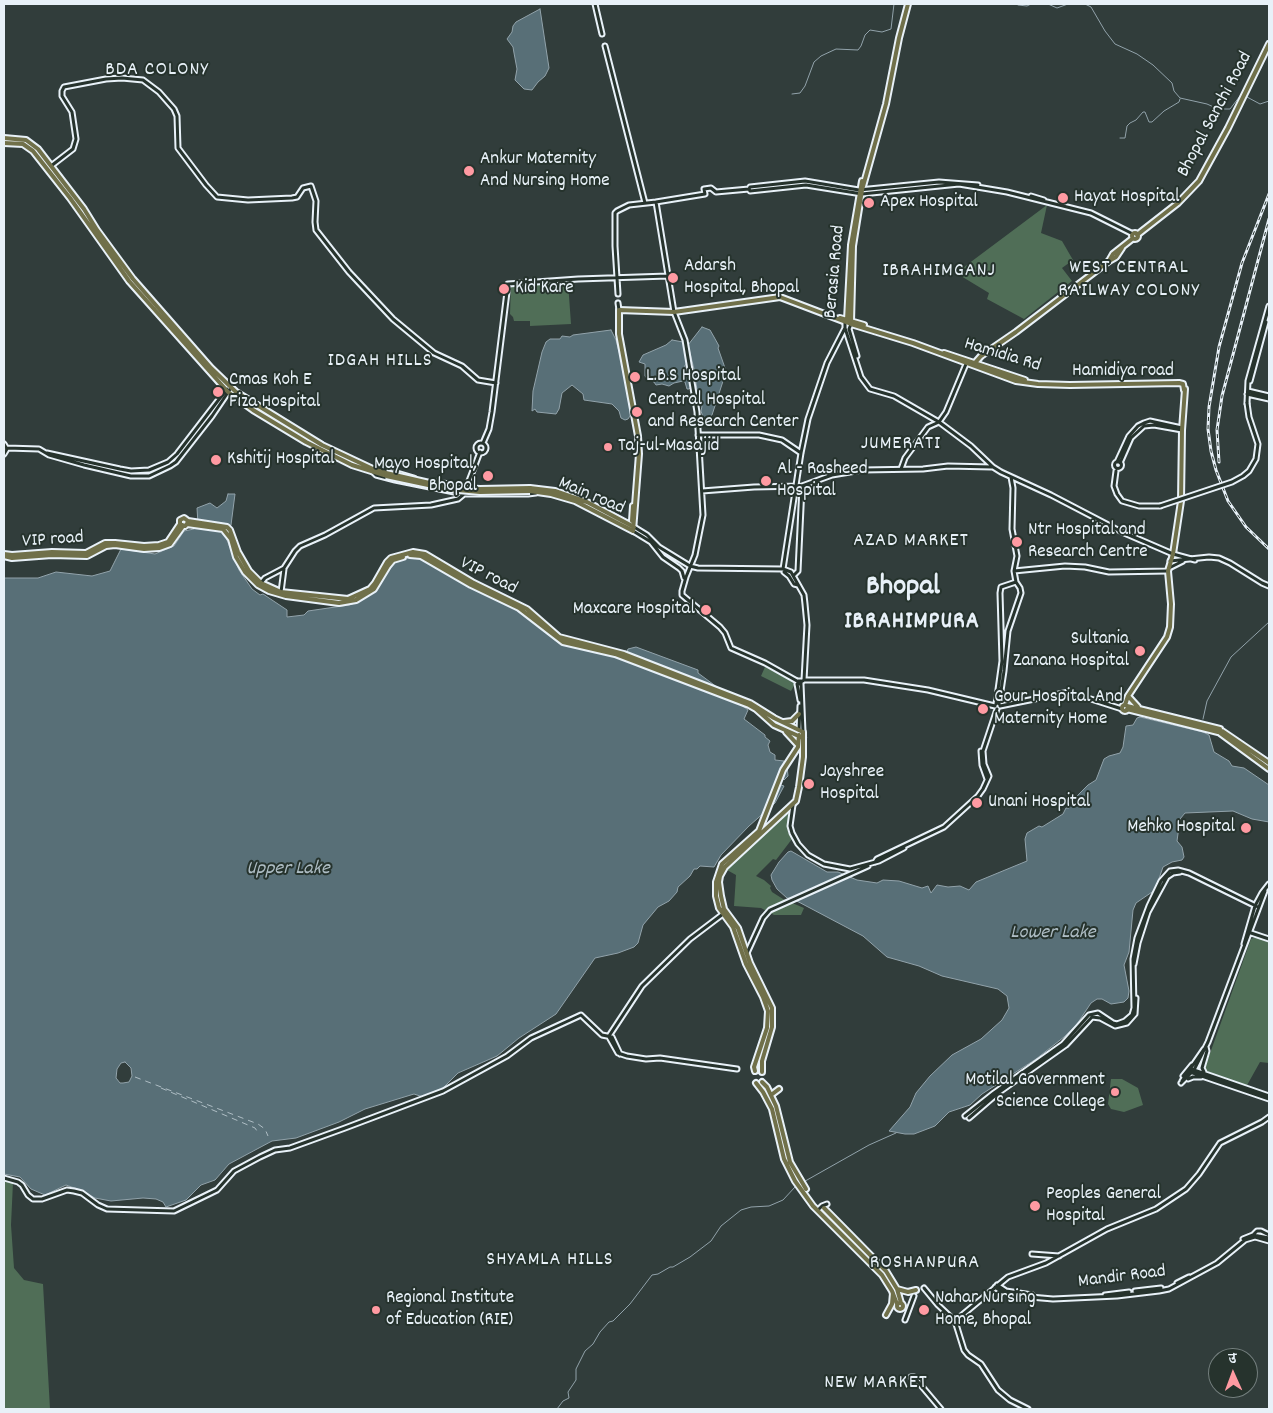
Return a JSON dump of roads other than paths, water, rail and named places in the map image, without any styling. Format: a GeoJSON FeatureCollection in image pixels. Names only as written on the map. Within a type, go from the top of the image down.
{"type":"FeatureCollection","features":[{"type":"Feature","properties":{"kind":"main road","name":"Berasia Road"},"geometry":{"type":"LineString","coordinates":[[849,321],[851,245],[860,192],[883,110],[897,38],[908,4]]}},
{"type":"Feature","properties":{"kind":"main road","name":"Bhopal Sanchi Road"},"geometry":{"type":"LineString","coordinates":[[975,363],[1108,261],[1113,254],[1134,236],[1178,203],[1200,181],[1269,44]]}},
{"type":"Feature","properties":{"kind":"main road"},"geometry":{"type":"LineString","coordinates":[[4,138],[22,139],[31,142],[84,209],[133,279],[228,389],[310,438],[372,470]]}},
{"type":"Feature","properties":{"kind":"main road"},"geometry":{"type":"LineString","coordinates":[[4,143],[23,144],[33,151],[70,198],[137,292],[241,402],[329,454],[352,465],[447,489],[480,492],[538,490]]}},
{"type":"Feature","properties":{"kind":"main road","name":"Berasia Road"},"geometry":{"type":"LineString","coordinates":[[849,321],[852,311],[853,246],[860,192]]}},
{"type":"Feature","properties":{"kind":"main road"},"geometry":{"type":"LineString","coordinates":[[632,528],[639,454],[638,436],[619,334],[619,310],[674,312],[776,296],[849,321]]}},
{"type":"Feature","properties":{"kind":"main road"},"geometry":{"type":"LineString","coordinates":[[852,311],[857,323]]}},
{"type":"Feature","properties":{"kind":"main road","name":"Hamidia Rd"},"geometry":{"type":"LineString","coordinates":[[849,321],[966,364],[975,363]]}},
{"type":"Feature","properties":{"kind":"main road","name":"Hamidia Rd"},"geometry":{"type":"LineString","coordinates":[[849,321],[975,363]]}},
{"type":"Feature","properties":{"kind":"main road","name":"Hamidiya road"},"geometry":{"type":"LineString","coordinates":[[975,363],[1009,379],[1038,384],[1070,386],[1179,383],[1183,384],[1184,390]]}},
{"type":"Feature","properties":{"kind":"main road"},"geometry":{"type":"LineString","coordinates":[[1123,707],[1128,696],[1167,637],[1170,627],[1171,604],[1168,570],[1173,554],[1181,501],[1184,382],[1144,383]]}},
{"type":"Feature","properties":{"kind":"main road"},"geometry":{"type":"LineString","coordinates":[[632,528],[636,489]]}},
{"type":"Feature","properties":{"kind":"main road","name":"Main road"},"geometry":{"type":"LineString","coordinates":[[538,490],[555,491],[587,502],[624,521],[632,528]]}},
{"type":"Feature","properties":{"kind":"main road","name":"Main road"},"geometry":{"type":"LineString","coordinates":[[538,490],[575,501],[632,528]]}},
{"type":"Feature","properties":{"kind":"main road"},"geometry":{"type":"LineString","coordinates":[[624,521],[632,517]]}},
{"type":"Feature","properties":{"kind":"main road","name":"VIP road"},"geometry":{"type":"LineString","coordinates":[[195,523],[223,530],[230,539],[245,572],[269,592],[339,603],[356,600],[374,589],[393,560],[413,554],[421,556],[470,585],[519,608],[562,642],[624,656],[750,704],[801,731]]}},
{"type":"Feature","properties":{"kind":"main road","name":"VIP road"},"geometry":{"type":"LineString","coordinates":[[4,555],[12,558],[52,555],[87,556],[106,546],[115,545],[144,549],[159,548],[170,544],[185,524],[220,525],[229,529],[243,562],[260,584]]}},
{"type":"Feature","properties":{"kind":"main road"},"geometry":{"type":"LineString","coordinates":[[1128,696],[1139,708]]}},
{"type":"Feature","properties":{"kind":"main road","name":"VIP road"},"geometry":{"type":"LineString","coordinates":[[750,704],[774,725],[801,737]]}},
{"type":"Feature","properties":{"kind":"main road"},"geometry":{"type":"LineString","coordinates":[[1123,707],[1139,708],[1220,731],[1269,762]]}},
{"type":"Feature","properties":{"kind":"main road"},"geometry":{"type":"LineString","coordinates":[[1123,707],[1220,731],[1269,769]]}},
{"type":"Feature","properties":{"kind":"main road"},"geometry":{"type":"LineString","coordinates":[[782,722],[792,721],[799,714]]}},
{"type":"Feature","properties":{"kind":"main road"},"geometry":{"type":"LineString","coordinates":[[784,730],[798,746]]}},
{"type":"Feature","properties":{"kind":"main road"},"geometry":{"type":"LineString","coordinates":[[762,1072],[762,1061],[772,1031],[773,1014],[770,1000],[738,928],[725,913],[720,896],[719,882],[725,867],[793,805],[798,796],[803,757],[801,731]]}},
{"type":"Feature","properties":{"kind":"main road"},"geometry":{"type":"LineString","coordinates":[[755,1071],[755,1064],[767,1028],[767,1007],[746,964],[733,927],[716,896],[716,882],[722,864],[759,831],[783,770],[798,746],[801,737]]}},
{"type":"Feature","properties":{"kind":"main road"},"geometry":{"type":"LineString","coordinates":[[762,1082],[771,1095],[790,1162],[797,1179]]}},
{"type":"Feature","properties":{"kind":"main road"},"geometry":{"type":"LineString","coordinates":[[756,1084],[764,1092],[772,1109],[784,1159],[818,1210],[895,1290],[908,1292],[916,1290]]}},
{"type":"Feature","properties":{"kind":"main road"},"geometry":{"type":"LineString","coordinates":[[771,1095],[779,1089]]}},
{"type":"Feature","properties":{"kind":"main road"},"geometry":{"type":"LineString","coordinates":[[824,1208],[886,1272],[899,1303]]}},
{"type":"Feature","properties":{"kind":"main road"},"geometry":{"type":"LineString","coordinates":[[886,1315],[892,1304],[895,1290]]}},
{"type":"Feature","properties":{"kind":"street"},"geometry":{"type":"LineString","coordinates":[[595,4],[602,34]]}},
{"type":"Feature","properties":{"kind":"street"},"geometry":{"type":"LineString","coordinates":[[605,46],[644,203]]}},
{"type":"Feature","properties":{"kind":"street"},"geometry":{"type":"LineString","coordinates":[[51,166],[72,149],[76,139],[72,112],[62,93],[64,87],[106,79],[143,80],[159,92],[174,109],[177,116],[178,148],[217,197],[248,200],[292,198],[297,197],[303,188],[311,186],[316,202],[315,227],[318,234],[349,272],[393,319],[434,353],[462,366],[478,380],[496,383]]}},
{"type":"Feature","properties":{"kind":"street"},"geometry":{"type":"LineString","coordinates":[[618,294],[615,213],[622,207],[629,205],[706,194],[704,189],[711,188],[716,192],[749,189],[750,191],[806,185],[860,192],[952,182],[976,184],[1091,213],[1134,236]]}},
{"type":"Feature","properties":{"kind":"street"},"geometry":{"type":"LineString","coordinates":[[656,202],[674,312],[685,340],[697,412],[702,491],[702,527],[696,555],[684,582],[682,596],[720,626],[731,648],[765,663],[800,682],[864,680],[928,690],[997,706],[1069,692],[1123,707]]}},
{"type":"Feature","properties":{"kind":"street"},"geometry":{"type":"LineString","coordinates":[[480,452],[477,450],[477,446],[479,443],[483,443],[489,429],[508,284],[668,276]]}},
{"type":"Feature","properties":{"kind":"street"},"geometry":{"type":"LineString","coordinates":[[618,303],[619,310]]}},
{"type":"Feature","properties":{"kind":"street"},"geometry":{"type":"LineString","coordinates":[[1182,429],[1149,423],[1131,438],[1119,462],[1121,466],[1117,469],[1114,482],[1119,498],[1127,503],[1145,507],[1160,506],[1232,482],[1244,476],[1249,470],[1256,459],[1258,444],[1249,417],[1247,403],[1249,384],[1269,306]]}},
{"type":"Feature","properties":{"kind":"street"},"geometry":{"type":"LineString","coordinates":[[1265,323],[1269,312]]}},
{"type":"Feature","properties":{"kind":"street"},"geometry":{"type":"LineString","coordinates":[[849,321],[849,330],[864,381]]}},
{"type":"Feature","properties":{"kind":"street","name":"Berasia Road"},"geometry":{"type":"LineString","coordinates":[[784,571],[801,453],[812,405],[820,390],[827,363],[849,321]]}},
{"type":"Feature","properties":{"kind":"street"},"geometry":{"type":"LineString","coordinates":[[845,328],[864,381],[870,389],[894,396],[939,422],[971,446],[993,467],[1122,532],[1184,559]]}},
{"type":"Feature","properties":{"kind":"street"},"geometry":{"type":"LineString","coordinates":[[901,469],[905,458],[928,427],[939,422],[946,412],[966,364]]}},
{"type":"Feature","properties":{"kind":"street"},"geometry":{"type":"LineString","coordinates":[[4,444],[7,448],[39,450],[48,455],[131,476],[149,476],[176,462],[208,421],[228,389]]}},
{"type":"Feature","properties":{"kind":"street"},"geometry":{"type":"LineString","coordinates":[[1248,393],[1267,397]]}},
{"type":"Feature","properties":{"kind":"street"},"geometry":{"type":"LineString","coordinates":[[698,435],[759,435],[782,440],[801,453]]}},
{"type":"Feature","properties":{"kind":"street"},"geometry":{"type":"LineString","coordinates":[[280,593],[284,568],[300,546],[325,535],[374,508],[431,505],[458,499],[464,494],[480,452],[486,449],[483,443]]}},
{"type":"Feature","properties":{"kind":"street"},"geometry":{"type":"LineString","coordinates":[[4,454],[7,448]]}},
{"type":"Feature","properties":{"kind":"street"},"geometry":{"type":"LineString","coordinates":[[702,491],[802,486],[844,472],[862,470],[923,469],[948,466],[993,467]]}},
{"type":"Feature","properties":{"kind":"street"},"geometry":{"type":"LineString","coordinates":[[380,468],[434,482],[466,486],[530,487],[538,490],[528,494],[464,494],[390,479],[376,475],[372,470],[380,468]]}},
{"type":"Feature","properties":{"kind":"street"},"geometry":{"type":"LineString","coordinates":[[748,951],[763,918],[770,910],[849,873],[864,868],[950,823],[983,789],[989,776],[984,764],[983,751],[997,706],[1004,647],[1021,594],[1014,571],[1018,556],[1012,530],[1013,488],[1011,476]]}},
{"type":"Feature","properties":{"kind":"street"},"geometry":{"type":"LineString","coordinates":[[794,575],[798,571],[802,486]]}},
{"type":"Feature","properties":{"kind":"street"},"geometry":{"type":"LineString","coordinates":[[632,528],[659,548],[690,566],[698,568],[791,572],[794,575],[796,585]]}},
{"type":"Feature","properties":{"kind":"street"},"geometry":{"type":"LineString","coordinates":[[659,548],[664,557],[682,571],[684,582]]}},
{"type":"Feature","properties":{"kind":"street"},"geometry":{"type":"LineString","coordinates":[[1170,561],[1195,560],[1209,557],[1219,558],[1269,586]]}},
{"type":"Feature","properties":{"kind":"street"},"geometry":{"type":"LineString","coordinates":[[1014,571],[1065,566],[1085,567],[1109,572],[1168,570],[1184,559]]}},
{"type":"Feature","properties":{"kind":"street"},"geometry":{"type":"LineString","coordinates":[[260,584],[265,578],[284,568]]}},
{"type":"Feature","properties":{"kind":"street"},"geometry":{"type":"LineString","coordinates":[[784,571],[804,597],[807,625],[800,682],[799,714],[801,731]]}},
{"type":"Feature","properties":{"kind":"street"},"geometry":{"type":"LineString","coordinates":[[1004,647],[1001,587],[1016,582]]}},
{"type":"Feature","properties":{"kind":"street"},"geometry":{"type":"LineString","coordinates":[[800,682],[801,731]]}},
{"type":"Feature","properties":{"kind":"street"},"geometry":{"type":"LineString","coordinates":[[793,805],[790,826],[798,844],[808,854],[819,861],[835,867],[850,869],[873,863]]}},
{"type":"Feature","properties":{"kind":"street"},"geometry":{"type":"LineString","coordinates":[[967,1117],[994,1092],[1063,1044],[1089,1015],[1098,1014],[1117,1024],[1130,1017],[1134,1008],[1133,959],[1137,938],[1144,918],[1165,876],[1174,870],[1198,877],[1256,907]]}},
{"type":"Feature","properties":{"kind":"street"},"geometry":{"type":"LineString","coordinates":[[1181,1083],[1192,1071],[1206,1047],[1256,907],[1269,884]]}},
{"type":"Feature","properties":{"kind":"street"},"geometry":{"type":"LineString","coordinates":[[609,1036],[642,986],[690,938],[725,913]]}},
{"type":"Feature","properties":{"kind":"street"},"geometry":{"type":"LineString","coordinates":[[1248,932],[1269,939]]}},
{"type":"Feature","properties":{"kind":"street"},"geometry":{"type":"LineString","coordinates":[[4,1178],[18,1182],[33,1199],[42,1199],[67,1190],[82,1193],[107,1209],[174,1211],[217,1190],[234,1171],[260,1157],[275,1150],[290,1148],[443,1091],[508,1056],[531,1038],[581,1015],[602,1035],[609,1036]]}},
{"type":"Feature","properties":{"kind":"street"},"geometry":{"type":"LineString","coordinates":[[609,1036],[620,1054],[646,1059],[660,1058],[737,1069]]}},
{"type":"Feature","properties":{"kind":"street"},"geometry":{"type":"LineString","coordinates":[[1181,1083],[1182,1077],[1206,1047]]}},
{"type":"Feature","properties":{"kind":"street"},"geometry":{"type":"LineString","coordinates":[[1205,1073],[1202,1068],[1207,1051],[1206,1047]]}},
{"type":"Feature","properties":{"kind":"street"},"geometry":{"type":"LineString","coordinates":[[1181,1083],[1192,1071],[1202,1052]]}},
{"type":"Feature","properties":{"kind":"street"},"geometry":{"type":"LineString","coordinates":[[1192,1071],[1205,1073],[1269,1097]]}},
{"type":"Feature","properties":{"kind":"street"},"geometry":{"type":"LineString","coordinates":[[1192,1071],[1211,1079],[1269,1097]]}},
{"type":"Feature","properties":{"kind":"street"},"geometry":{"type":"LineString","coordinates":[[1186,1079],[1193,1076],[1211,1079]]}},
{"type":"Feature","properties":{"kind":"street"},"geometry":{"type":"LineString","coordinates":[[955,1321],[1008,1277],[1046,1263],[1108,1229],[1161,1207],[1186,1189],[1220,1144],[1269,1117]]}},
{"type":"Feature","properties":{"kind":"street"},"geometry":{"type":"LineString","coordinates":[[818,1210],[827,1204],[824,1208]]}},
{"type":"Feature","properties":{"kind":"street","name":"Mandir Road"},"geometry":{"type":"LineString","coordinates":[[996,1286],[1006,1291],[1057,1297],[1093,1296],[1169,1287],[1216,1262],[1244,1238],[1253,1235],[1269,1238]]}},
{"type":"Feature","properties":{"kind":"street","name":"Mandir Road"},"geometry":{"type":"LineString","coordinates":[[996,1286],[1002,1292],[1019,1296],[1053,1299],[1117,1296],[1159,1291],[1173,1287],[1217,1264],[1245,1240],[1255,1237],[1269,1238]]}},
{"type":"Feature","properties":{"kind":"street"},"geometry":{"type":"LineString","coordinates":[[1032,1254],[1059,1256]]}},
{"type":"Feature","properties":{"kind":"street"},"geometry":{"type":"LineString","coordinates":[[924,1288],[955,1321],[960,1342],[968,1355],[981,1364],[998,1390],[1010,1400],[1028,1409]]}},
{"type":"Feature","properties":{"kind":"street"},"geometry":{"type":"LineString","coordinates":[[905,1320],[914,1296]]}},
{"type":"Feature","properties":{"kind":"street"},"geometry":{"type":"LineString","coordinates":[[911,1377],[914,1377],[941,1409]]}},
{"type":"Feature","properties":{"kind":"water"},"geometry":{"type":"Polygon","coordinates":[[[540,9],[549,68],[545,76],[532,90],[524,89],[515,80],[517,69],[513,47],[507,39],[516,22],[540,9]]]}},
{"type":"Feature","properties":{"kind":"water"},"geometry":{"type":"Polygon","coordinates":[[[702,327],[710,330],[714,337],[719,346],[725,368],[725,375],[712,415],[706,419],[703,417],[702,406],[698,400],[695,373],[688,345],[702,327]]]}},
{"type":"Feature","properties":{"kind":"water"},"geometry":{"type":"Polygon","coordinates":[[[611,330],[616,340],[623,367],[629,400],[630,416],[628,419],[621,418],[619,411],[612,404],[584,400],[583,394],[572,385],[562,393],[559,409],[556,414],[537,412],[535,409],[532,411],[533,391],[546,342],[550,339],[560,339],[562,336],[570,337],[611,330]]]}},
{"type":"Feature","properties":{"kind":"water"},"geometry":{"type":"Polygon","coordinates":[[[672,340],[683,342],[688,364],[685,365],[685,371],[689,372],[691,387],[689,389],[687,389],[683,381],[669,386],[656,385],[645,376],[645,364],[639,362],[643,355],[666,345],[672,340]]]}},
{"type":"Feature","properties":{"kind":"water","name":"Upper Lake"},"geometry":{"type":"Polygon","coordinates":[[[228,494],[235,494],[231,525],[225,535],[239,570],[252,589],[287,610],[287,617],[304,615],[308,611],[358,602],[377,590],[391,566],[396,562],[415,556],[462,583],[520,611],[555,640],[563,644],[624,659],[628,649],[636,647],[698,670],[698,673],[748,710],[744,719],[770,741],[768,745],[770,752],[775,755],[775,760],[784,761],[787,766],[788,776],[784,780],[778,781],[778,784],[784,786],[775,803],[721,855],[714,867],[700,866],[694,869],[690,876],[678,887],[677,892],[669,901],[658,907],[643,925],[638,943],[634,947],[595,958],[556,1014],[519,1038],[497,1056],[458,1073],[440,1091],[423,1097],[414,1094],[365,1109],[339,1122],[296,1138],[272,1141],[229,1164],[215,1180],[201,1185],[186,1200],[166,1207],[163,1202],[156,1199],[143,1198],[111,1201],[95,1198],[66,1185],[45,1195],[31,1189],[20,1177],[4,1174],[4,578],[38,578],[56,572],[92,576],[110,571],[121,549],[155,554],[174,546],[184,531],[194,529],[198,524],[197,508],[210,503],[217,508],[226,501],[228,494]],[[125,1062],[121,1063],[117,1069],[116,1078],[120,1083],[129,1082],[132,1076],[131,1068],[125,1062]]]}},
{"type":"Feature","properties":{"kind":"water","name":"Lower Lake"},"geometry":{"type":"Polygon","coordinates":[[[1140,717],[1209,735],[1214,752],[1229,761],[1232,766],[1244,768],[1269,785],[1269,822],[1252,819],[1233,811],[1185,813],[1180,819],[1177,841],[1182,847],[1184,857],[1182,860],[1172,862],[1163,867],[1155,890],[1136,903],[1133,910],[1129,952],[1124,965],[1129,991],[1128,998],[1124,1002],[1111,1004],[1102,999],[1097,999],[1091,1003],[1077,1024],[1064,1037],[1036,1059],[982,1094],[970,1105],[949,1112],[935,1126],[914,1134],[889,1131],[910,1107],[916,1093],[930,1076],[952,1055],[981,1039],[1002,1020],[1009,1008],[1007,996],[998,989],[942,976],[919,966],[887,957],[863,936],[793,899],[787,898],[777,889],[771,875],[779,862],[791,851],[827,872],[838,872],[857,880],[877,883],[883,880],[899,881],[922,888],[928,886],[931,893],[937,885],[948,887],[960,886],[969,890],[976,882],[1027,861],[1025,839],[1027,833],[1039,826],[1042,827],[1063,814],[1066,808],[1069,808],[1074,799],[1096,780],[1104,759],[1120,753],[1123,747],[1126,726],[1133,725],[1137,718],[1140,717]]]}},
{"type":"Feature","properties":{"kind":"waterway"},"geometry":{"type":"LineString","coordinates":[[792,94],[800,93],[805,86],[814,62],[821,56],[836,49],[858,50],[865,35],[870,30],[882,32],[891,29],[894,4]]}},
{"type":"Feature","properties":{"kind":"waterway"},"geometry":{"type":"LineString","coordinates":[[1018,5],[1027,6],[1031,4]]}},
{"type":"Feature","properties":{"kind":"waterway"},"geometry":{"type":"LineString","coordinates":[[1048,4],[1057,8],[1068,4]]}},
{"type":"Feature","properties":{"kind":"waterway"},"geometry":{"type":"LineString","coordinates":[[1085,4],[1091,7],[1115,44],[1137,54],[1153,65],[1172,83],[1174,91],[1180,98],[1207,104],[1218,109],[1230,109],[1240,96]]}},
{"type":"Feature","properties":{"kind":"waterway"},"geometry":{"type":"LineString","coordinates":[[1247,97],[1260,104],[1269,101]]}},
{"type":"Feature","properties":{"kind":"waterway"},"geometry":{"type":"LineString","coordinates":[[1120,138],[1125,138],[1127,126],[1143,112],[1145,112],[1149,122],[1152,122],[1164,111],[1179,102],[1180,99]]}},
{"type":"Feature","properties":{"kind":"waterway"},"geometry":{"type":"LineString","coordinates":[[1203,719],[1207,701],[1231,657],[1269,622]]}},
{"type":"Feature","properties":{"kind":"waterway"},"geometry":{"type":"LineString","coordinates":[[557,1409],[563,1401],[569,1398],[568,1392],[576,1380],[576,1369],[585,1351],[593,1344],[609,1322],[613,1321],[630,1304],[652,1275],[673,1267],[690,1257],[711,1241],[721,1226],[741,1210],[751,1207],[769,1206],[783,1200],[795,1187],[869,1145],[896,1133]]}},
{"type":"Feature","properties":{"kind":"tunnel"},"geometry":{"type":"LineString","coordinates":[[618,294],[618,303]]}},
{"type":"Feature","properties":{"kind":"railway"},"geometry":{"type":"LineString","coordinates":[[1269,194],[1242,263],[1219,347],[1209,407],[1208,429],[1216,470],[1228,501],[1246,527],[1269,549]]}},
{"type":"Feature","properties":{"kind":"railway"},"geometry":{"type":"LineString","coordinates":[[1219,462],[1217,430],[1222,396],[1269,219]]}},
{"type":"Feature","properties":{"kind":"place","name":"Ankur Maternity And Nursing Home"},"geometry":{"type":"Point","coordinates":[469,171]}},
{"type":"Feature","properties":{"kind":"place","name":"Hayat Hospital"},"geometry":{"type":"Point","coordinates":[1063,198]}},
{"type":"Feature","properties":{"kind":"place","name":"Apex Hospital"},"geometry":{"type":"Point","coordinates":[869,203]}},
{"type":"Feature","properties":{"kind":"place","name":"Adarsh Hospital, Bhopal"},"geometry":{"type":"Point","coordinates":[673,278]}},
{"type":"Feature","properties":{"kind":"place","name":"Kid Kare"},"geometry":{"type":"Point","coordinates":[504,289]}},
{"type":"Feature","properties":{"kind":"place","name":"L.B.S Hospital"},"geometry":{"type":"Point","coordinates":[635,377]}},
{"type":"Feature","properties":{"kind":"place","name":"Cmas Koh E Fiza Hospital"},"geometry":{"type":"Point","coordinates":[218,392]}},
{"type":"Feature","properties":{"kind":"place","name":"Central Hospital and Research Center"},"geometry":{"type":"Point","coordinates":[637,412]}},
{"type":"Feature","properties":{"kind":"place","name":"Taj-ul-Masajid"},"geometry":{"type":"Point","coordinates":[608,447]}},
{"type":"Feature","properties":{"kind":"place","name":"Kshitij Hospital"},"geometry":{"type":"Point","coordinates":[216,460]}},
{"type":"Feature","properties":{"kind":"place","name":"Mayo Hospital, Bhopal"},"geometry":{"type":"Point","coordinates":[488,476]}},
{"type":"Feature","properties":{"kind":"place","name":"Al - Rasheed Hospital"},"geometry":{"type":"Point","coordinates":[766,481]}},
{"type":"Feature","properties":{"kind":"place","name":"Ntr Hospital and Research Centre"},"geometry":{"type":"Point","coordinates":[1017,542]}},
{"type":"Feature","properties":{"kind":"place","name":"Maxcare Hospital"},"geometry":{"type":"Point","coordinates":[706,610]}},
{"type":"Feature","properties":{"kind":"place","name":"Sultania Zanana Hospital"},"geometry":{"type":"Point","coordinates":[1140,651]}},
{"type":"Feature","properties":{"kind":"place","name":"Gour Hospital And Maternity Home"},"geometry":{"type":"Point","coordinates":[983,709]}},
{"type":"Feature","properties":{"kind":"place","name":"Jayshree Hospital"},"geometry":{"type":"Point","coordinates":[809,784]}},
{"type":"Feature","properties":{"kind":"place","name":"Unani Hospital"},"geometry":{"type":"Point","coordinates":[977,803]}},
{"type":"Feature","properties":{"kind":"place","name":"Mehko Hospital"},"geometry":{"type":"Point","coordinates":[1246,828]}},
{"type":"Feature","properties":{"kind":"place","name":"Motilal Government Science College"},"geometry":{"type":"Point","coordinates":[1115,1092]}},
{"type":"Feature","properties":{"kind":"place","name":"Peoples General Hospital"},"geometry":{"type":"Point","coordinates":[1035,1206]}},
{"type":"Feature","properties":{"kind":"place","name":"Regional Institute of Education (RIE)"},"geometry":{"type":"Point","coordinates":[376,1310]}},
{"type":"Feature","properties":{"kind":"place","name":"Nahar Nursing Home, Bhopal"},"geometry":{"type":"Point","coordinates":[924,1310]}},
{"type":"Feature","properties":{"kind":"district","name":"BDA COLONY"},"geometry":{"type":"Point","coordinates":[157,71]}},
{"type":"Feature","properties":{"kind":"district","name":"IBRAHIMGANJ"},"geometry":{"type":"Point","coordinates":[939,272]}},
{"type":"Feature","properties":{"kind":"district","name":"WEST CENTRAL RAILWAY COLONY"},"geometry":{"type":"Point","coordinates":[1129,280]}},
{"type":"Feature","properties":{"kind":"district","name":"IDGAH HILLS"},"geometry":{"type":"Point","coordinates":[380,362]}},
{"type":"Feature","properties":{"kind":"district","name":"JUMERATI"},"geometry":{"type":"Point","coordinates":[901,445]}},
{"type":"Feature","properties":{"kind":"district","name":"AZAD MARKET"},"geometry":{"type":"Point","coordinates":[911,542]}},
{"type":"Feature","properties":{"kind":"district","name":"Bhopal"},"geometry":{"type":"Point","coordinates":[903,589]}},
{"type":"Feature","properties":{"kind":"district","name":"IBRAHIMPURA"},"geometry":{"type":"Point","coordinates":[912,624]}},
{"type":"Feature","properties":{"kind":"district","name":"SHYAMLA HILLS"},"geometry":{"type":"Point","coordinates":[550,1261]}},
{"type":"Feature","properties":{"kind":"district","name":"ROSHANPURA"},"geometry":{"type":"Point","coordinates":[925,1264]}},
{"type":"Feature","properties":{"kind":"district","name":"NEW MARKET"},"geometry":{"type":"Point","coordinates":[876,1384]}}]}
